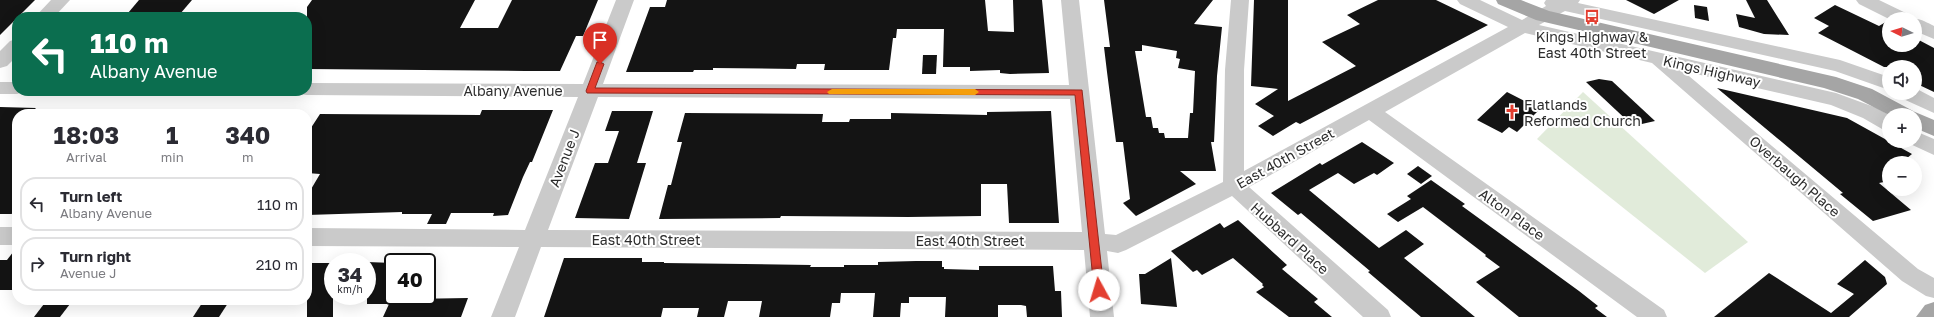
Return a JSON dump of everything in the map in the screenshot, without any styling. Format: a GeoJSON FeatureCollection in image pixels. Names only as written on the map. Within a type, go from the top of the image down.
{"type":"FeatureCollection","features":[{"type":"Feature","properties":{"kind":"main road","name":"Kings Highway"},"geometry":{"type":"LineString","coordinates":[[1505,0],[1543,8],[1630,37],[1829,82],[1865,94],[1892,108]]}},
{"type":"Feature","properties":{"kind":"main road"},"geometry":{"type":"LineString","coordinates":[[1630,37],[1673,30]]}},
{"type":"Feature","properties":{"kind":"main road"},"geometry":{"type":"LineString","coordinates":[[1630,37],[1695,68]]}},
{"type":"Feature","properties":{"kind":"main road"},"geometry":{"type":"LineString","coordinates":[[1922,123],[1934,129]]}},
{"type":"Feature","properties":{"kind":"main road"},"geometry":{"type":"LineString","coordinates":[[1929,317],[1934,312]]}},
{"type":"Feature","properties":{"kind":"street"},"geometry":{"type":"LineString","coordinates":[[49,12],[61,0]]}},
{"type":"Feature","properties":{"kind":"street","name":"Avenue J"},"geometry":{"type":"LineString","coordinates":[[503,317],[625,0]]}},
{"type":"Feature","properties":{"kind":"street"},"geometry":{"type":"LineString","coordinates":[[1070,0],[1102,317]]}},
{"type":"Feature","properties":{"kind":"street"},"geometry":{"type":"LineString","coordinates":[[1234,186],[1233,113],[1235,48],[1240,0]]}},
{"type":"Feature","properties":{"kind":"street","name":"Kings Highway"},"geometry":{"type":"LineString","coordinates":[[1466,0],[1522,27],[1836,100],[1870,113],[1882,120]]}},
{"type":"Feature","properties":{"kind":"street"},"geometry":{"type":"LineString","coordinates":[[1865,0],[1890,12]]}},
{"type":"Feature","properties":{"kind":"street"},"geometry":{"type":"LineString","coordinates":[[1566,3],[1673,30],[1840,66],[1882,81]]}},
{"type":"Feature","properties":{"kind":"street","name":"East 40th Street"},"geometry":{"type":"LineString","coordinates":[[312,237],[1094,241],[1118,244],[1234,186],[1522,27],[1543,8],[1566,3]]}},
{"type":"Feature","properties":{"kind":"street"},"geometry":{"type":"LineString","coordinates":[[1922,27],[1934,33]]}},
{"type":"Feature","properties":{"kind":"street"},"geometry":{"type":"LineString","coordinates":[[0,62],[12,50]]}},
{"type":"Feature","properties":{"kind":"street","name":"Overbaugh Place"},"geometry":{"type":"LineString","coordinates":[[1658,59],[1910,275],[1934,289]]}},
{"type":"Feature","properties":{"kind":"street"},"geometry":{"type":"LineString","coordinates":[[0,88],[12,88]]}},
{"type":"Feature","properties":{"kind":"street","name":"Albany Avenue"},"geometry":{"type":"LineString","coordinates":[[312,90],[1079,92]]}},
{"type":"Feature","properties":{"kind":"street"},"geometry":{"type":"LineString","coordinates":[[1922,100],[1934,106]]}},
{"type":"Feature","properties":{"kind":"street","name":"Alton Place"},"geometry":{"type":"LineString","coordinates":[[1370,111],[1655,317]]}},
{"type":"Feature","properties":{"kind":"street"},"geometry":{"type":"LineString","coordinates":[[1922,142],[1934,148]]}},
{"type":"Feature","properties":{"kind":"street","name":"Hubbard Place"},"geometry":{"type":"LineString","coordinates":[[1234,186],[1379,317]]}},
{"type":"Feature","properties":{"kind":"street"},"geometry":{"type":"LineString","coordinates":[[0,236],[12,236]]}},
{"type":"Feature","properties":{"kind":"green space"},"geometry":{"type":"Polygon","coordinates":[[[1583,92],[1748,242],[1705,273],[1537,139],[1583,92]]]}},
{"type":"Feature","properties":{"kind":"building"},"geometry":{"type":"Polygon","coordinates":[[[0,0],[35,0],[23,12],[12,12],[12,23],[0,35],[0,0]]]}},
{"type":"Feature","properties":{"kind":"building"},"geometry":{"type":"Polygon","coordinates":[[[139,0],[192,0],[182,12],[129,12],[139,0]]]}},
{"type":"Feature","properties":{"kind":"building"},"geometry":{"type":"Polygon","coordinates":[[[312,0],[475,0],[460,28],[498,28],[512,0],[598,0],[583,36],[576,36],[560,71],[312,69],[312,12],[307,12],[307,7],[312,0]]]}},
{"type":"Feature","properties":{"kind":"building"},"geometry":{"type":"Polygon","coordinates":[[[667,0],[985,0],[988,31],[1014,32],[1013,0],[1042,0],[1049,73],[1010,74],[1000,73],[1000,70],[970,71],[970,67],[943,67],[944,29],[897,29],[896,38],[893,38],[889,70],[824,70],[825,64],[797,64],[796,69],[713,68],[713,70],[694,70],[693,72],[626,72],[650,7],[665,7],[667,0]]]}},
{"type":"Feature","properties":{"kind":"building"},"geometry":{"type":"Polygon","coordinates":[[[1104,0],[1213,0],[1194,24],[1222,27],[1217,76],[1214,142],[1211,142],[1216,171],[1180,171],[1196,184],[1136,216],[1123,203],[1130,199],[1123,142],[1116,142],[1104,47],[1110,47],[1104,0]],[[1142,45],[1142,51],[1135,51],[1146,117],[1151,117],[1153,128],[1158,128],[1159,133],[1164,133],[1165,138],[1188,138],[1190,113],[1193,113],[1195,71],[1178,68],[1180,59],[1176,58],[1177,51],[1142,45]]]}},
{"type":"Feature","properties":{"kind":"building"},"geometry":{"type":"Polygon","coordinates":[[[1254,0],[1288,0],[1288,101],[1356,66],[1322,42],[1360,24],[1347,15],[1378,0],[1436,0],[1488,25],[1300,124],[1296,122],[1273,136],[1258,126],[1274,116],[1255,104],[1278,89],[1251,86],[1254,0]]]}},
{"type":"Feature","properties":{"kind":"building"},"geometry":{"type":"Polygon","coordinates":[[[1626,0],[1679,0],[1654,14],[1626,0]]]}},
{"type":"Feature","properties":{"kind":"building"},"geometry":{"type":"Polygon","coordinates":[[[1746,0],[1767,0],[1789,35],[1764,34],[1739,27],[1736,14],[1755,18],[1746,0]]]}},
{"type":"Feature","properties":{"kind":"building"},"geometry":{"type":"Polygon","coordinates":[[[1694,5],[1707,7],[1709,21],[1695,18],[1694,5]]]}},
{"type":"Feature","properties":{"kind":"building"},"geometry":{"type":"Polygon","coordinates":[[[1835,5],[1879,26],[1882,24],[1882,52],[1922,52],[1922,42],[1934,48],[1934,92],[1922,86],[1922,60],[1882,60],[1882,66],[1818,33],[1829,26],[1814,18],[1835,5]]]}},
{"type":"Feature","properties":{"kind":"building"},"geometry":{"type":"Polygon","coordinates":[[[923,55],[937,55],[936,74],[922,74],[923,55]]]}},
{"type":"Feature","properties":{"kind":"building"},"geometry":{"type":"Polygon","coordinates":[[[1599,79],[1612,81],[1655,121],[1633,126],[1586,82],[1599,79]]]}},
{"type":"Feature","properties":{"kind":"building"},"geometry":{"type":"Polygon","coordinates":[[[1717,88],[1847,118],[1882,137],[1882,148],[1901,148],[1912,154],[1910,156],[1882,156],[1882,182],[1879,183],[1882,186],[1882,196],[1894,196],[1911,210],[1873,221],[1840,194],[1843,193],[1717,88]]]}},
{"type":"Feature","properties":{"kind":"building","name":"Flatlands Reformed Church"},"geometry":{"type":"Polygon","coordinates":[[[1507,92],[1540,109],[1517,132],[1509,127],[1502,133],[1477,120],[1507,92]]]}},
{"type":"Feature","properties":{"kind":"building"},"geometry":{"type":"Polygon","coordinates":[[[0,107],[36,108],[12,109],[12,214],[0,214],[0,107]]]}},
{"type":"Feature","properties":{"kind":"building"},"geometry":{"type":"Polygon","coordinates":[[[482,110],[553,110],[508,215],[493,216],[494,213],[451,213],[446,224],[427,224],[432,214],[402,214],[402,212],[312,215],[312,188],[320,174],[312,173],[312,126],[320,114],[480,115],[482,110]]]}},
{"type":"Feature","properties":{"kind":"building"},"geometry":{"type":"Polygon","coordinates":[[[612,111],[653,111],[637,163],[646,163],[629,219],[575,218],[595,163],[608,163],[619,131],[605,131],[612,111]]]}},
{"type":"Feature","properties":{"kind":"building"},"geometry":{"type":"Polygon","coordinates":[[[1051,111],[1059,223],[1009,223],[1007,184],[981,184],[981,216],[781,216],[780,218],[659,219],[668,185],[671,185],[682,142],[677,142],[685,113],[823,114],[822,122],[849,122],[850,119],[891,119],[891,113],[987,115],[987,112],[1051,111]]]}},
{"type":"Feature","properties":{"kind":"building"},"geometry":{"type":"Polygon","coordinates":[[[1362,142],[1394,163],[1377,175],[1374,173],[1354,184],[1338,173],[1309,190],[1379,248],[1406,230],[1424,244],[1404,258],[1475,317],[1421,317],[1368,272],[1370,271],[1301,213],[1298,215],[1271,193],[1320,163],[1322,165],[1362,142]]]}},
{"type":"Feature","properties":{"kind":"building"},"geometry":{"type":"Polygon","coordinates":[[[1418,166],[1432,176],[1421,184],[1407,174],[1418,166]]]}},
{"type":"Feature","properties":{"kind":"building"},"geometry":{"type":"Polygon","coordinates":[[[1431,180],[1465,204],[1462,206],[1579,291],[1598,306],[1595,308],[1607,317],[1519,317],[1476,282],[1500,267],[1485,256],[1486,255],[1423,207],[1398,222],[1387,214],[1411,199],[1407,196],[1431,180]]]}},
{"type":"Feature","properties":{"kind":"building"},"geometry":{"type":"Polygon","coordinates":[[[1238,220],[1287,265],[1282,269],[1318,299],[1314,302],[1332,317],[1289,317],[1256,292],[1264,287],[1262,285],[1263,284],[1233,258],[1202,275],[1197,270],[1193,272],[1171,251],[1220,223],[1224,228],[1238,220]]]}},
{"type":"Feature","properties":{"kind":"building"},"geometry":{"type":"Polygon","coordinates":[[[12,254],[12,290],[0,290],[0,260],[7,260],[12,254]]]}},
{"type":"Feature","properties":{"kind":"building"},"geometry":{"type":"Polygon","coordinates":[[[564,258],[642,258],[642,262],[811,265],[810,267],[878,265],[878,262],[942,261],[942,267],[944,267],[944,269],[979,270],[979,266],[1053,266],[1055,291],[1061,291],[1062,317],[1027,317],[1026,306],[998,305],[998,317],[945,317],[946,297],[909,297],[909,303],[901,303],[900,317],[873,317],[875,293],[841,293],[840,303],[832,303],[830,317],[759,317],[762,301],[728,301],[724,317],[697,317],[699,308],[663,308],[661,317],[544,317],[564,258]]]}},
{"type":"Feature","properties":{"kind":"building"},"geometry":{"type":"Polygon","coordinates":[[[1171,258],[1177,307],[1141,304],[1139,274],[1145,274],[1171,258]]]}},
{"type":"Feature","properties":{"kind":"building"},"geometry":{"type":"Polygon","coordinates":[[[1865,260],[1885,277],[1887,284],[1849,317],[1714,317],[1769,273],[1831,313],[1854,294],[1837,284],[1865,260]]]}},
{"type":"Feature","properties":{"kind":"building"},"geometry":{"type":"Polygon","coordinates":[[[376,262],[384,263],[384,304],[376,304],[376,262]]]}},
{"type":"Feature","properties":{"kind":"building"},"geometry":{"type":"Polygon","coordinates":[[[312,263],[324,263],[324,305],[333,305],[333,317],[307,317],[307,305],[312,305],[312,263]]]}},
{"type":"Feature","properties":{"kind":"building"},"geometry":{"type":"Polygon","coordinates":[[[468,298],[461,317],[383,317],[389,305],[436,305],[436,299],[468,298]]]}},
{"type":"Feature","properties":{"kind":"building"},"geometry":{"type":"Polygon","coordinates":[[[43,305],[69,305],[60,317],[34,317],[43,305]]]}},
{"type":"Feature","properties":{"kind":"building"},"geometry":{"type":"Polygon","coordinates":[[[201,305],[227,305],[219,317],[193,317],[201,305]]]}},
{"type":"Feature","properties":{"kind":"slow traffic"},"geometry":{"type":"LineString","coordinates":[[832,92],[975,92]]}},
{"type":"Feature","properties":{"kind":"place","name":"Kings Highway & East 40th Street"},"geometry":{"type":"Point","coordinates":[1592,17]}},
{"type":"Feature","properties":{"kind":"place","name":"Flatlands Reformed Church"},"geometry":{"type":"Point","coordinates":[1512,112]}},
{"type":"Feature","properties":{"kind":"route"},"geometry":{"type":"LineString","coordinates":[[600,64],[590,91],[1079,92],[1099,290]]}}]}
